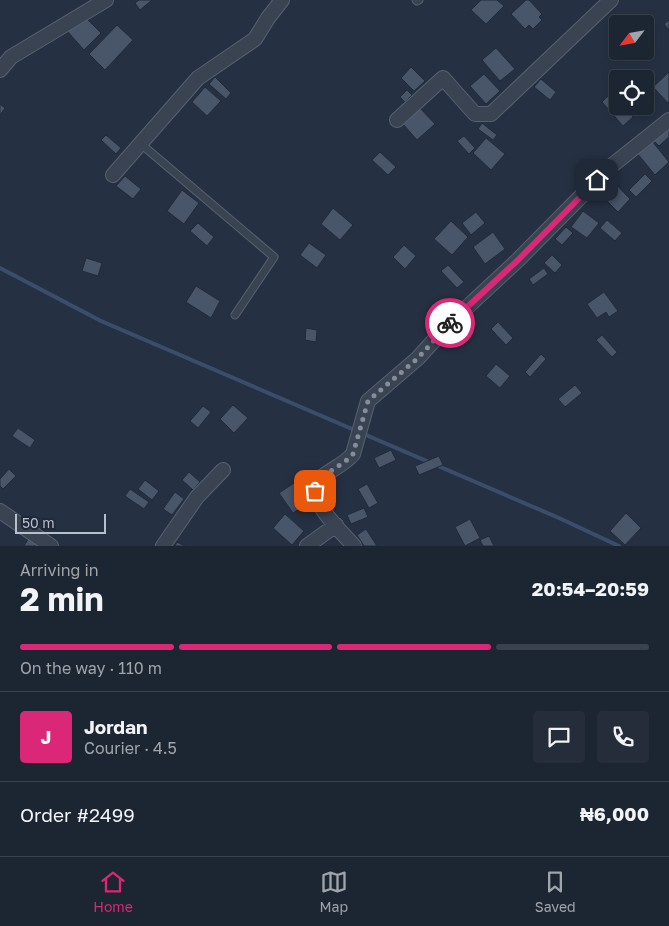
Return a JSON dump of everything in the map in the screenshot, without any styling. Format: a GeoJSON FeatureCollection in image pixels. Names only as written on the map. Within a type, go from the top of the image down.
{"type":"FeatureCollection","features":[{"type":"Feature","properties":{"kind":"street"},"geometry":{"type":"LineString","coordinates":[[0,70],[11,57],[106,0]]}},
{"type":"Feature","properties":{"kind":"street"},"geometry":{"type":"LineString","coordinates":[[113,176],[198,78],[255,39],[282,0]]}},
{"type":"Feature","properties":{"kind":"street"},"geometry":{"type":"LineString","coordinates":[[397,120],[443,78],[475,114],[491,114],[611,0]]}},
{"type":"Feature","properties":{"kind":"street"},"geometry":{"type":"LineString","coordinates":[[354,546],[319,505],[315,491],[317,482],[323,476],[347,461],[353,454],[368,401],[418,358],[448,325],[518,260],[610,167],[669,120]]}},
{"type":"Feature","properties":{"kind":"street"},"geometry":{"type":"LineString","coordinates":[[163,546],[197,496],[223,470]]}},
{"type":"Feature","properties":{"kind":"street"},"geometry":{"type":"LineString","coordinates":[[0,511],[51,546]]}},
{"type":"Feature","properties":{"kind":"street"},"geometry":{"type":"LineString","coordinates":[[308,546],[336,525]]}},
{"type":"Feature","properties":{"kind":"lane"},"geometry":{"type":"LineString","coordinates":[[141,144],[274,257],[235,315]]}},
{"type":"Feature","properties":{"kind":"building"},"geometry":{"type":"Polygon","coordinates":[[[139,0],[152,0],[140,10],[135,3],[139,0]]]}},
{"type":"Feature","properties":{"kind":"building"},"geometry":{"type":"Polygon","coordinates":[[[481,0],[497,0],[504,6],[486,24],[471,10],[481,0]]]}},
{"type":"Feature","properties":{"kind":"building"},"geometry":{"type":"Polygon","coordinates":[[[526,0],[529,0],[542,14],[539,17],[542,20],[533,29],[529,25],[525,29],[511,14],[526,0]]]}},
{"type":"Feature","properties":{"kind":"building"},"geometry":{"type":"Polygon","coordinates":[[[84,16],[101,33],[84,50],[68,32],[84,16]]]}},
{"type":"Feature","properties":{"kind":"building"},"geometry":{"type":"Polygon","coordinates":[[[669,20],[669,30],[664,24],[669,20]]]}},
{"type":"Feature","properties":{"kind":"building"},"geometry":{"type":"Polygon","coordinates":[[[117,25],[133,40],[105,70],[89,54],[117,25]]]}},
{"type":"Feature","properties":{"kind":"building"},"geometry":{"type":"Polygon","coordinates":[[[496,48],[515,69],[500,81],[482,60],[496,48]]]}},
{"type":"Feature","properties":{"kind":"building"},"geometry":{"type":"Polygon","coordinates":[[[411,67],[425,81],[414,91],[401,78],[411,67]]]}},
{"type":"Feature","properties":{"kind":"building"},"geometry":{"type":"Polygon","coordinates":[[[669,72],[669,103],[654,88],[669,72]]]}},
{"type":"Feature","properties":{"kind":"building"},"geometry":{"type":"Polygon","coordinates":[[[484,74],[500,91],[486,104],[470,86],[484,74]]]}},
{"type":"Feature","properties":{"kind":"building"},"geometry":{"type":"Polygon","coordinates":[[[215,77],[231,93],[226,99],[209,84],[215,77]]]}},
{"type":"Feature","properties":{"kind":"building"},"geometry":{"type":"Polygon","coordinates":[[[541,79],[556,92],[550,100],[534,87],[541,79]]]}},
{"type":"Feature","properties":{"kind":"building"},"geometry":{"type":"Polygon","coordinates":[[[205,87],[221,101],[207,116],[192,102],[205,87]]]}},
{"type":"Feature","properties":{"kind":"building"},"geometry":{"type":"Polygon","coordinates":[[[407,90],[412,95],[405,102],[400,97],[407,90]]]}},
{"type":"Feature","properties":{"kind":"building"},"geometry":{"type":"Polygon","coordinates":[[[609,95],[609,110],[602,102],[609,95]]]}},
{"type":"Feature","properties":{"kind":"building"},"geometry":{"type":"Polygon","coordinates":[[[0,104],[5,108],[0,115],[0,104]]]}},
{"type":"Feature","properties":{"kind":"building"},"geometry":{"type":"Polygon","coordinates":[[[420,108],[435,124],[417,140],[403,124],[420,108]]]}},
{"type":"Feature","properties":{"kind":"building"},"geometry":{"type":"Polygon","coordinates":[[[613,115],[631,115],[633,117],[623,126],[613,115]]]}},
{"type":"Feature","properties":{"kind":"building"},"geometry":{"type":"Polygon","coordinates":[[[482,123],[497,135],[493,140],[478,129],[482,123]]]}},
{"type":"Feature","properties":{"kind":"building"},"geometry":{"type":"Polygon","coordinates":[[[669,126],[669,137],[659,146],[653,140],[669,126]]]}},
{"type":"Feature","properties":{"kind":"building"},"geometry":{"type":"Polygon","coordinates":[[[106,135],[121,148],[116,154],[101,140],[106,135]]]}},
{"type":"Feature","properties":{"kind":"building"},"geometry":{"type":"Polygon","coordinates":[[[464,136],[475,148],[469,154],[457,141],[464,136]]]}},
{"type":"Feature","properties":{"kind":"building"},"geometry":{"type":"Polygon","coordinates":[[[486,138],[505,154],[491,170],[473,153],[486,138]]]}},
{"type":"Feature","properties":{"kind":"building"},"geometry":{"type":"Polygon","coordinates":[[[652,141],[669,162],[655,175],[637,153],[652,141]]]}},
{"type":"Feature","properties":{"kind":"building"},"geometry":{"type":"Polygon","coordinates":[[[380,152],[396,167],[388,175],[372,160],[380,152]]]}},
{"type":"Feature","properties":{"kind":"building"},"geometry":{"type":"Polygon","coordinates":[[[645,174],[652,181],[636,197],[629,190],[645,174]]]}},
{"type":"Feature","properties":{"kind":"building"},"geometry":{"type":"Polygon","coordinates":[[[125,176],[141,189],[133,199],[116,186],[125,176]]]}},
{"type":"Feature","properties":{"kind":"building"},"geometry":{"type":"Polygon","coordinates":[[[611,179],[630,199],[618,212],[598,192],[611,179]]]}},
{"type":"Feature","properties":{"kind":"building"},"geometry":{"type":"Polygon","coordinates":[[[182,190],[199,203],[184,224],[167,211],[182,190]]]}},
{"type":"Feature","properties":{"kind":"building"},"geometry":{"type":"Polygon","coordinates":[[[333,208],[353,225],[340,240],[321,224],[333,208]]]}},
{"type":"Feature","properties":{"kind":"building"},"geometry":{"type":"Polygon","coordinates":[[[583,211],[599,223],[587,238],[571,227],[583,211]]]}},
{"type":"Feature","properties":{"kind":"building"},"geometry":{"type":"Polygon","coordinates":[[[476,212],[485,223],[471,235],[462,223],[476,212]]]}},
{"type":"Feature","properties":{"kind":"building"},"geometry":{"type":"Polygon","coordinates":[[[607,220],[622,233],[615,241],[600,228],[607,220]]]}},
{"type":"Feature","properties":{"kind":"building"},"geometry":{"type":"Polygon","coordinates":[[[451,221],[468,237],[452,255],[434,239],[451,221]]]}},
{"type":"Feature","properties":{"kind":"building"},"geometry":{"type":"Polygon","coordinates":[[[198,223],[214,237],[207,246],[190,231],[198,223]]]}},
{"type":"Feature","properties":{"kind":"building"},"geometry":{"type":"Polygon","coordinates":[[[566,227],[573,233],[562,245],[555,239],[566,227]]]}},
{"type":"Feature","properties":{"kind":"building"},"geometry":{"type":"Polygon","coordinates":[[[493,232],[505,249],[485,264],[473,247],[493,232]]]}},
{"type":"Feature","properties":{"kind":"building"},"geometry":{"type":"Polygon","coordinates":[[[309,243],[326,255],[317,268],[300,255],[309,243]]]}},
{"type":"Feature","properties":{"kind":"building"},"geometry":{"type":"Polygon","coordinates":[[[404,245],[416,256],[405,269],[393,257],[404,245]]]}},
{"type":"Feature","properties":{"kind":"building"},"geometry":{"type":"Polygon","coordinates":[[[552,255],[562,265],[555,273],[544,263],[552,255]]]}},
{"type":"Feature","properties":{"kind":"building"},"geometry":{"type":"Polygon","coordinates":[[[86,258],[102,263],[98,276],[82,271],[86,258]]]}},
{"type":"Feature","properties":{"kind":"building"},"geometry":{"type":"Polygon","coordinates":[[[448,265],[464,282],[457,288],[441,271],[448,265]]]}},
{"type":"Feature","properties":{"kind":"building"},"geometry":{"type":"Polygon","coordinates":[[[544,268],[548,274],[533,285],[529,279],[544,268]]]}},
{"type":"Feature","properties":{"kind":"building"},"geometry":{"type":"Polygon","coordinates":[[[196,286],[220,301],[211,318],[186,302],[196,286]]]}},
{"type":"Feature","properties":{"kind":"building"},"geometry":{"type":"Polygon","coordinates":[[[604,292],[618,311],[609,317],[606,312],[597,318],[587,304],[604,292]]]}},
{"type":"Feature","properties":{"kind":"building"},"geometry":{"type":"Polygon","coordinates":[[[498,322],[513,338],[506,345],[491,329],[498,322]]]}},
{"type":"Feature","properties":{"kind":"building"},"geometry":{"type":"Polygon","coordinates":[[[306,328],[317,330],[316,342],[305,340],[306,328]]]}},
{"type":"Feature","properties":{"kind":"building"},"geometry":{"type":"Polygon","coordinates":[[[602,335],[617,352],[612,357],[596,340],[602,335]]]}},
{"type":"Feature","properties":{"kind":"building"},"geometry":{"type":"Polygon","coordinates":[[[541,354],[546,359],[530,377],[525,372],[541,354]]]}},
{"type":"Feature","properties":{"kind":"building"},"geometry":{"type":"Polygon","coordinates":[[[496,364],[510,376],[500,388],[486,376],[496,364]]]}},
{"type":"Feature","properties":{"kind":"building"},"geometry":{"type":"Polygon","coordinates":[[[575,385],[582,393],[565,407],[558,399],[575,385]]]}},
{"type":"Feature","properties":{"kind":"building"},"geometry":{"type":"Polygon","coordinates":[[[233,405],[248,418],[234,433],[220,419],[233,405]]]}},
{"type":"Feature","properties":{"kind":"building"},"geometry":{"type":"Polygon","coordinates":[[[203,406],[211,412],[198,428],[190,421],[203,406]]]}},
{"type":"Feature","properties":{"kind":"building"},"geometry":{"type":"Polygon","coordinates":[[[18,428],[35,440],[30,448],[12,436],[18,428]]]}},
{"type":"Feature","properties":{"kind":"building"},"geometry":{"type":"Polygon","coordinates":[[[391,450],[396,460],[379,468],[374,458],[391,450]]]}},
{"type":"Feature","properties":{"kind":"building"},"geometry":{"type":"Polygon","coordinates":[[[439,456],[443,465],[419,475],[415,466],[439,456]]]}},
{"type":"Feature","properties":{"kind":"building"},"geometry":{"type":"Polygon","coordinates":[[[9,469],[16,476],[3,489],[0,486],[0,479],[9,469]]]}},
{"type":"Feature","properties":{"kind":"building"},"geometry":{"type":"Polygon","coordinates":[[[189,472],[200,482],[193,490],[182,480],[189,472]]]}},
{"type":"Feature","properties":{"kind":"building"},"geometry":{"type":"Polygon","coordinates":[[[145,480],[159,491],[152,500],[138,489],[145,480]]]}},
{"type":"Feature","properties":{"kind":"building"},"geometry":{"type":"Polygon","coordinates":[[[294,483],[308,503],[293,513],[279,493],[294,483]]]}},
{"type":"Feature","properties":{"kind":"building"},"geometry":{"type":"Polygon","coordinates":[[[367,484],[378,503],[369,508],[358,489],[367,484]]]}},
{"type":"Feature","properties":{"kind":"building"},"geometry":{"type":"Polygon","coordinates":[[[130,489],[149,502],[144,509],[125,496],[130,489]]]}},
{"type":"Feature","properties":{"kind":"building"},"geometry":{"type":"Polygon","coordinates":[[[175,492],[184,499],[172,515],[163,509],[175,492]]]}},
{"type":"Feature","properties":{"kind":"building"},"geometry":{"type":"Polygon","coordinates":[[[364,508],[368,517],[351,524],[347,515],[364,508]]]}},
{"type":"Feature","properties":{"kind":"building"},"geometry":{"type":"Polygon","coordinates":[[[626,513],[641,528],[625,545],[610,531],[626,513]]]}},
{"type":"Feature","properties":{"kind":"building"},"geometry":{"type":"Polygon","coordinates":[[[285,514],[304,531],[292,545],[273,528],[285,514]]]}},
{"type":"Feature","properties":{"kind":"building"},"geometry":{"type":"Polygon","coordinates":[[[470,519],[480,538],[465,546],[455,527],[470,519]]]}},
{"type":"Feature","properties":{"kind":"building"},"geometry":{"type":"Polygon","coordinates":[[[366,529],[377,546],[364,546],[357,535],[366,529]]]}},
{"type":"Feature","properties":{"kind":"building"},"geometry":{"type":"Polygon","coordinates":[[[30,536],[45,546],[24,546],[30,536]]]}},
{"type":"Feature","properties":{"kind":"building"},"geometry":{"type":"Polygon","coordinates":[[[489,536],[494,546],[483,546],[480,540],[489,536]]]}},
{"type":"Feature","properties":{"kind":"building"},"geometry":{"type":"Polygon","coordinates":[[[177,542],[185,546],[175,546],[177,542]]]}},
{"type":"Feature","properties":{"kind":"waterway"},"geometry":{"type":"LineString","coordinates":[[0,268],[101,321],[559,518],[619,546]]}},
{"type":"Feature","properties":{"kind":"way so far"},"geometry":{"type":"LineString","coordinates":[[315,491],[317,482],[323,476],[347,461],[353,454],[368,401],[418,358],[450,323]]}},
{"type":"Feature","properties":{"kind":"route"},"geometry":{"type":"LineString","coordinates":[[450,323],[518,260],[597,180]]}}]}
